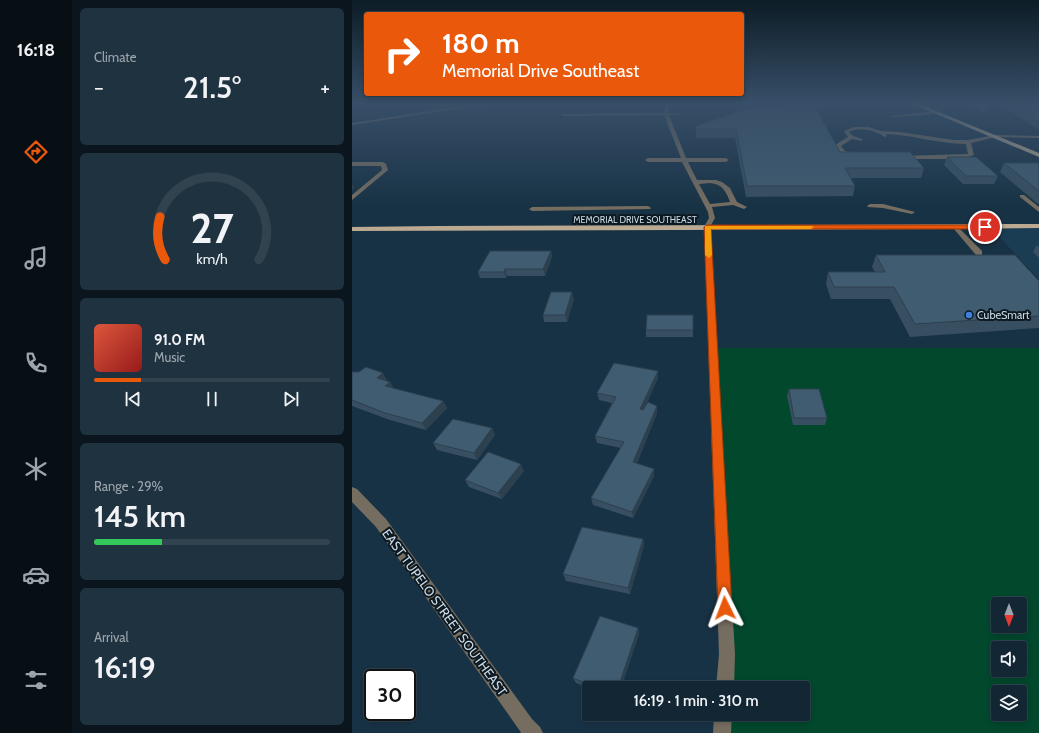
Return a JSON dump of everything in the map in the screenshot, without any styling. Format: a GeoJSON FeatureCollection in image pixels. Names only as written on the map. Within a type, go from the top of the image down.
{"type":"FeatureCollection","features":[{"type":"Feature","properties":{"kind":"main road"},"geometry":{"type":"LineString","coordinates":[[997,137],[1039,154]]}},
{"type":"Feature","properties":{"kind":"main road","name":"MEMORIAL DRIVE SOUTHEAST"},"geometry":{"type":"LineString","coordinates":[[352,229],[707,227],[956,228],[1039,226]]}},
{"type":"Feature","properties":{"kind":"street"},"geometry":{"type":"LineString","coordinates":[[675,137],[684,160],[711,212],[712,218],[707,227],[727,654],[725,681]]}},
{"type":"Feature","properties":{"kind":"street"},"geometry":{"type":"LineString","coordinates":[[851,137],[838,145],[839,148],[843,152],[863,156]]}},
{"type":"Feature","properties":{"kind":"street"},"geometry":{"type":"LineString","coordinates":[[852,137],[860,140]]}},
{"type":"Feature","properties":{"kind":"street"},"geometry":{"type":"LineString","coordinates":[[925,137],[968,143],[1005,141]]}},
{"type":"Feature","properties":{"kind":"street"},"geometry":{"type":"LineString","coordinates":[[930,140],[968,143],[990,137]]}},
{"type":"Feature","properties":{"kind":"street"},"geometry":{"type":"LineString","coordinates":[[892,157],[962,157],[971,155],[968,143]]}},
{"type":"Feature","properties":{"kind":"street"},"geometry":{"type":"LineString","coordinates":[[648,160],[726,160]]}},
{"type":"Feature","properties":{"kind":"street"},"geometry":{"type":"LineString","coordinates":[[352,164],[383,164],[386,170],[352,198]]}},
{"type":"Feature","properties":{"kind":"street"},"geometry":{"type":"LineString","coordinates":[[695,182],[712,181],[724,184],[728,188],[734,203]]}},
{"type":"Feature","properties":{"kind":"street"},"geometry":{"type":"LineString","coordinates":[[1022,196],[1039,210]]}},
{"type":"Feature","properties":{"kind":"street"},"geometry":{"type":"LineString","coordinates":[[708,206],[734,203],[744,207]]}},
{"type":"Feature","properties":{"kind":"street"},"geometry":{"type":"LineString","coordinates":[[870,206],[884,203],[912,212]]}},
{"type":"Feature","properties":{"kind":"street"},"geometry":{"type":"LineString","coordinates":[[532,209],[648,208]]}},
{"type":"Feature","properties":{"kind":"street"},"geometry":{"type":"LineString","coordinates":[[956,228],[979,253]]}},
{"type":"Feature","properties":{"kind":"street","name":"EAST TUPELO STREET SOUTHEAST"},"geometry":{"type":"LineString","coordinates":[[352,493],[382,523],[526,726],[534,733]]}},
{"type":"Feature","properties":{"kind":"street"},"geometry":{"type":"LineString","coordinates":[[722,733],[723,721]]}},
{"type":"Feature","properties":{"kind":"shaded area"},"geometry":{"type":"Polygon","coordinates":[[[1039,225],[1039,279],[990,227],[1039,225]]]}},
{"type":"Feature","properties":{"kind":"green space"},"geometry":{"type":"Polygon","coordinates":[[[712,348],[1039,348],[1039,733],[728,733],[727,721],[810,721],[810,681],[726,681],[712,348]]]}},
{"type":"Feature","properties":{"kind":"building"},"geometry":{"type":"Polygon","coordinates":[[[738,137],[832,137],[840,152],[910,152],[924,168],[845,168],[855,186],[747,186],[738,137]]]}},
{"type":"Feature","properties":{"kind":"building"},"geometry":{"type":"Polygon","coordinates":[[[947,157],[976,157],[998,176],[966,176],[947,157]]]}},
{"type":"Feature","properties":{"kind":"building"},"geometry":{"type":"Polygon","coordinates":[[[1004,163],[1039,163],[1039,191],[1004,163]]]}},
{"type":"Feature","properties":{"kind":"building"},"geometry":{"type":"Polygon","coordinates":[[[490,251],[551,251],[543,269],[505,269],[504,272],[478,272],[490,251]]]}},
{"type":"Feature","properties":{"kind":"building","name":"CubeSmart"},"geometry":{"type":"Polygon","coordinates":[[[876,255],[1015,255],[1039,281],[1039,316],[915,324],[894,287],[834,287],[828,272],[885,272],[876,255]]]}},
{"type":"Feature","properties":{"kind":"building"},"geometry":{"type":"Polygon","coordinates":[[[551,292],[572,292],[565,315],[543,315],[551,292]]]}},
{"type":"Feature","properties":{"kind":"building"},"geometry":{"type":"Polygon","coordinates":[[[647,315],[693,315],[693,330],[646,330],[647,315]]]}},
{"type":"Feature","properties":{"kind":"building"},"geometry":{"type":"Polygon","coordinates":[[[614,363],[658,371],[640,409],[643,410],[648,402],[657,406],[633,462],[654,469],[632,512],[591,498],[624,442],[595,436],[616,397],[597,393],[614,363]]]}},
{"type":"Feature","properties":{"kind":"building"},"geometry":{"type":"Polygon","coordinates":[[[366,367],[383,373],[377,378],[390,382],[385,386],[443,401],[422,423],[385,413],[352,400],[352,372],[359,372],[366,367]]]}},
{"type":"Feature","properties":{"kind":"building"},"geometry":{"type":"Polygon","coordinates":[[[789,389],[819,389],[827,418],[794,418],[789,389]]]}},
{"type":"Feature","properties":{"kind":"building"},"geometry":{"type":"Polygon","coordinates":[[[453,419],[492,428],[474,453],[433,443],[453,419]]]}},
{"type":"Feature","properties":{"kind":"building"},"geometry":{"type":"Polygon","coordinates":[[[488,452],[521,464],[498,493],[465,480],[488,452]]]}},
{"type":"Feature","properties":{"kind":"building"},"geometry":{"type":"Polygon","coordinates":[[[582,527],[643,539],[628,588],[563,574],[582,527]]]}},
{"type":"Feature","properties":{"kind":"building"},"geometry":{"type":"Polygon","coordinates":[[[600,616],[638,628],[620,681],[582,682],[573,678],[600,616]]]}},
{"type":"Feature","properties":{"kind":"slow traffic"},"geometry":{"type":"LineString","coordinates":[[709,255],[707,227],[811,227]]}},
{"type":"Feature","properties":{"kind":"place","name":"CubeSmart"},"geometry":{"type":"Point","coordinates":[969,315]}},
{"type":"Feature","properties":{"kind":"route"},"geometry":{"type":"LineString","coordinates":[[725,608],[707,227],[985,227]]}}]}
